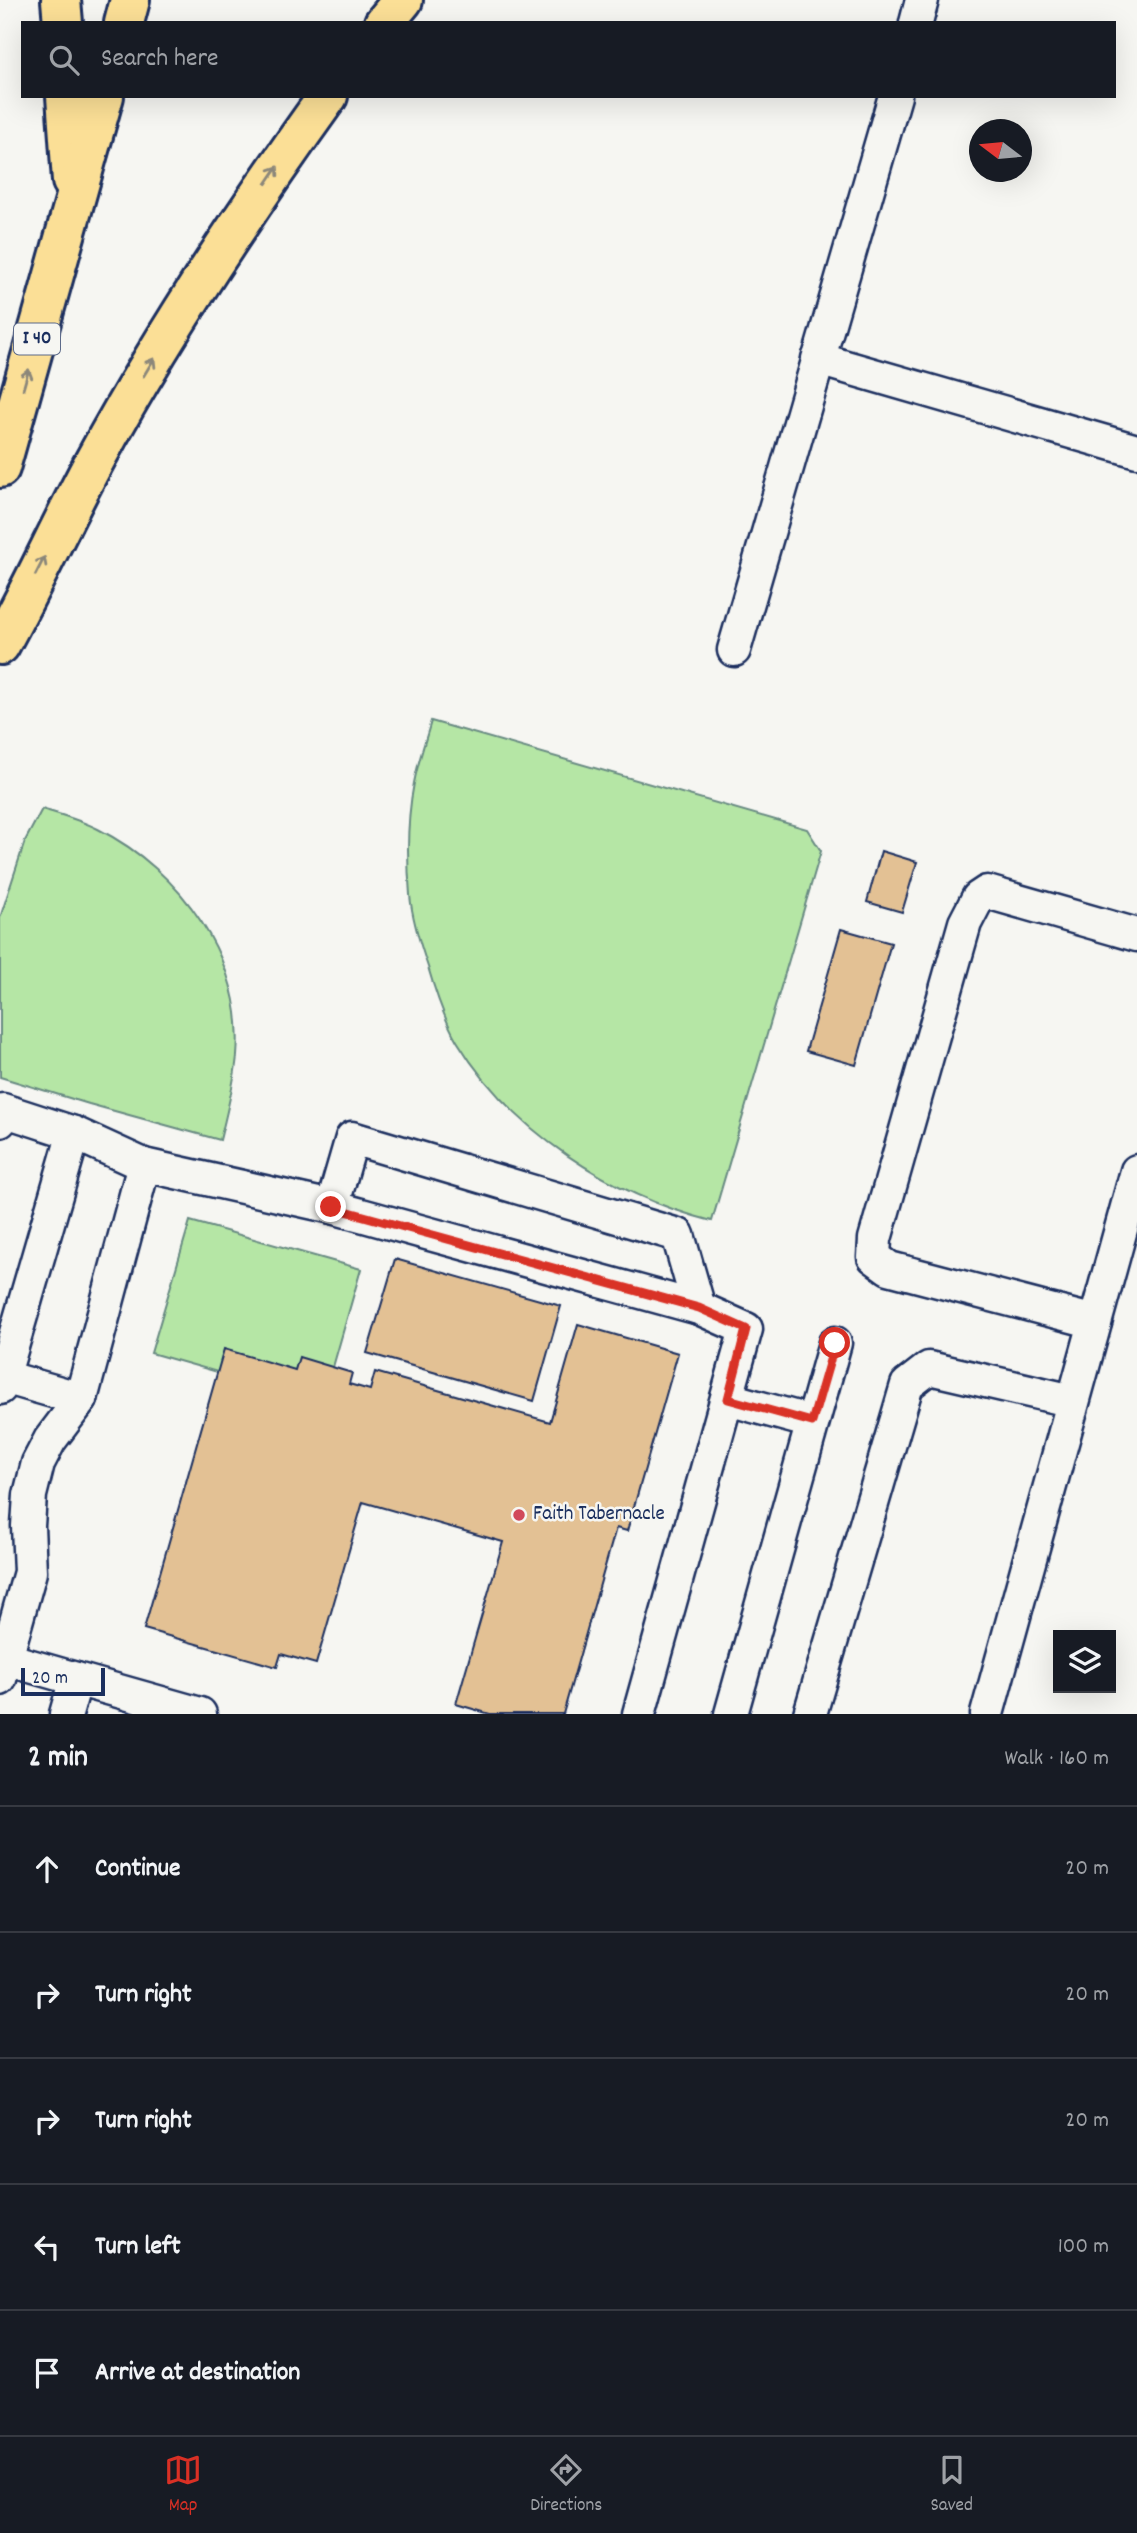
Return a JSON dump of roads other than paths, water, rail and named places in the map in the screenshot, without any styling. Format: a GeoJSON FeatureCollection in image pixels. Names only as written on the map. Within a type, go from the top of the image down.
{"type":"FeatureCollection","features":[{"type":"Feature","properties":{"kind":"highway"},"geometry":{"type":"LineString","coordinates":[[61,0],[63,21]]}},
{"type":"Feature","properties":{"kind":"highway"},"geometry":{"type":"LineString","coordinates":[[125,21],[130,0]]}},
{"type":"Feature","properties":{"kind":"highway"},"geometry":{"type":"LineString","coordinates":[[386,21],[403,0]]}},
{"type":"Feature","properties":{"kind":"highway"},"geometry":{"type":"LineString","coordinates":[[66,98],[74,211]]}},
{"type":"Feature","properties":{"kind":"highway","name":"I 40"},"geometry":{"type":"LineString","coordinates":[[0,468],[103,98]]}},
{"type":"Feature","properties":{"kind":"highway"},"geometry":{"type":"LineString","coordinates":[[0,645],[96,459],[170,332],[268,181],[327,98]]}},
{"type":"Feature","properties":{"kind":"lane"},"geometry":{"type":"LineString","coordinates":[[917,21],[922,0]]}},
{"type":"Feature","properties":{"kind":"lane"},"geometry":{"type":"LineString","coordinates":[[734,650],[894,98]]}},
{"type":"Feature","properties":{"kind":"lane"},"geometry":{"type":"LineString","coordinates":[[818,359],[1137,451]]}},
{"type":"Feature","properties":{"kind":"lane"},"geometry":{"type":"LineString","coordinates":[[1095,1322],[889,1268],[874,1257],[875,1239],[965,923],[978,898],[987,892],[1137,935]]}},
{"type":"Feature","properties":{"kind":"lane"},"geometry":{"type":"LineString","coordinates":[[0,1121],[3,1110],[74,1133],[144,1165],[331,1207],[699,1308],[746,1329],[639,1714]]}},
{"type":"Feature","properties":{"kind":"lane"},"geometry":{"type":"LineString","coordinates":[[74,1133],[3,1373],[81,1399]]}},
{"type":"Feature","properties":{"kind":"lane"},"geometry":{"type":"LineString","coordinates":[[331,1207],[352,1138],[678,1235],[699,1308]]}},
{"type":"Feature","properties":{"kind":"lane"},"geometry":{"type":"LineString","coordinates":[[144,1165],[81,1399],[50,1440],[38,1463],[30,1495],[30,1572],[3,1669],[76,1679],[200,1714]]}},
{"type":"Feature","properties":{"kind":"lane"},"geometry":{"type":"LineString","coordinates":[[987,1714],[1137,1171]]}},
{"type":"Feature","properties":{"kind":"lane"},"geometry":{"type":"LineString","coordinates":[[731,1714],[835,1343]]}},
{"type":"Feature","properties":{"kind":"lane"},"geometry":{"type":"LineString","coordinates":[[810,1714],[907,1385],[929,1367],[1073,1401]]}},
{"type":"Feature","properties":{"kind":"lane"},"geometry":{"type":"LineString","coordinates":[[728,1399],[812,1422]]}},
{"type":"Feature","properties":{"kind":"lane"},"geometry":{"type":"LineString","coordinates":[[66,1714],[76,1679]]}},
{"type":"Feature","properties":{"kind":"place","name":"Faith Tabernacle"},"geometry":{"type":"Point","coordinates":[519,1515]}}]}
